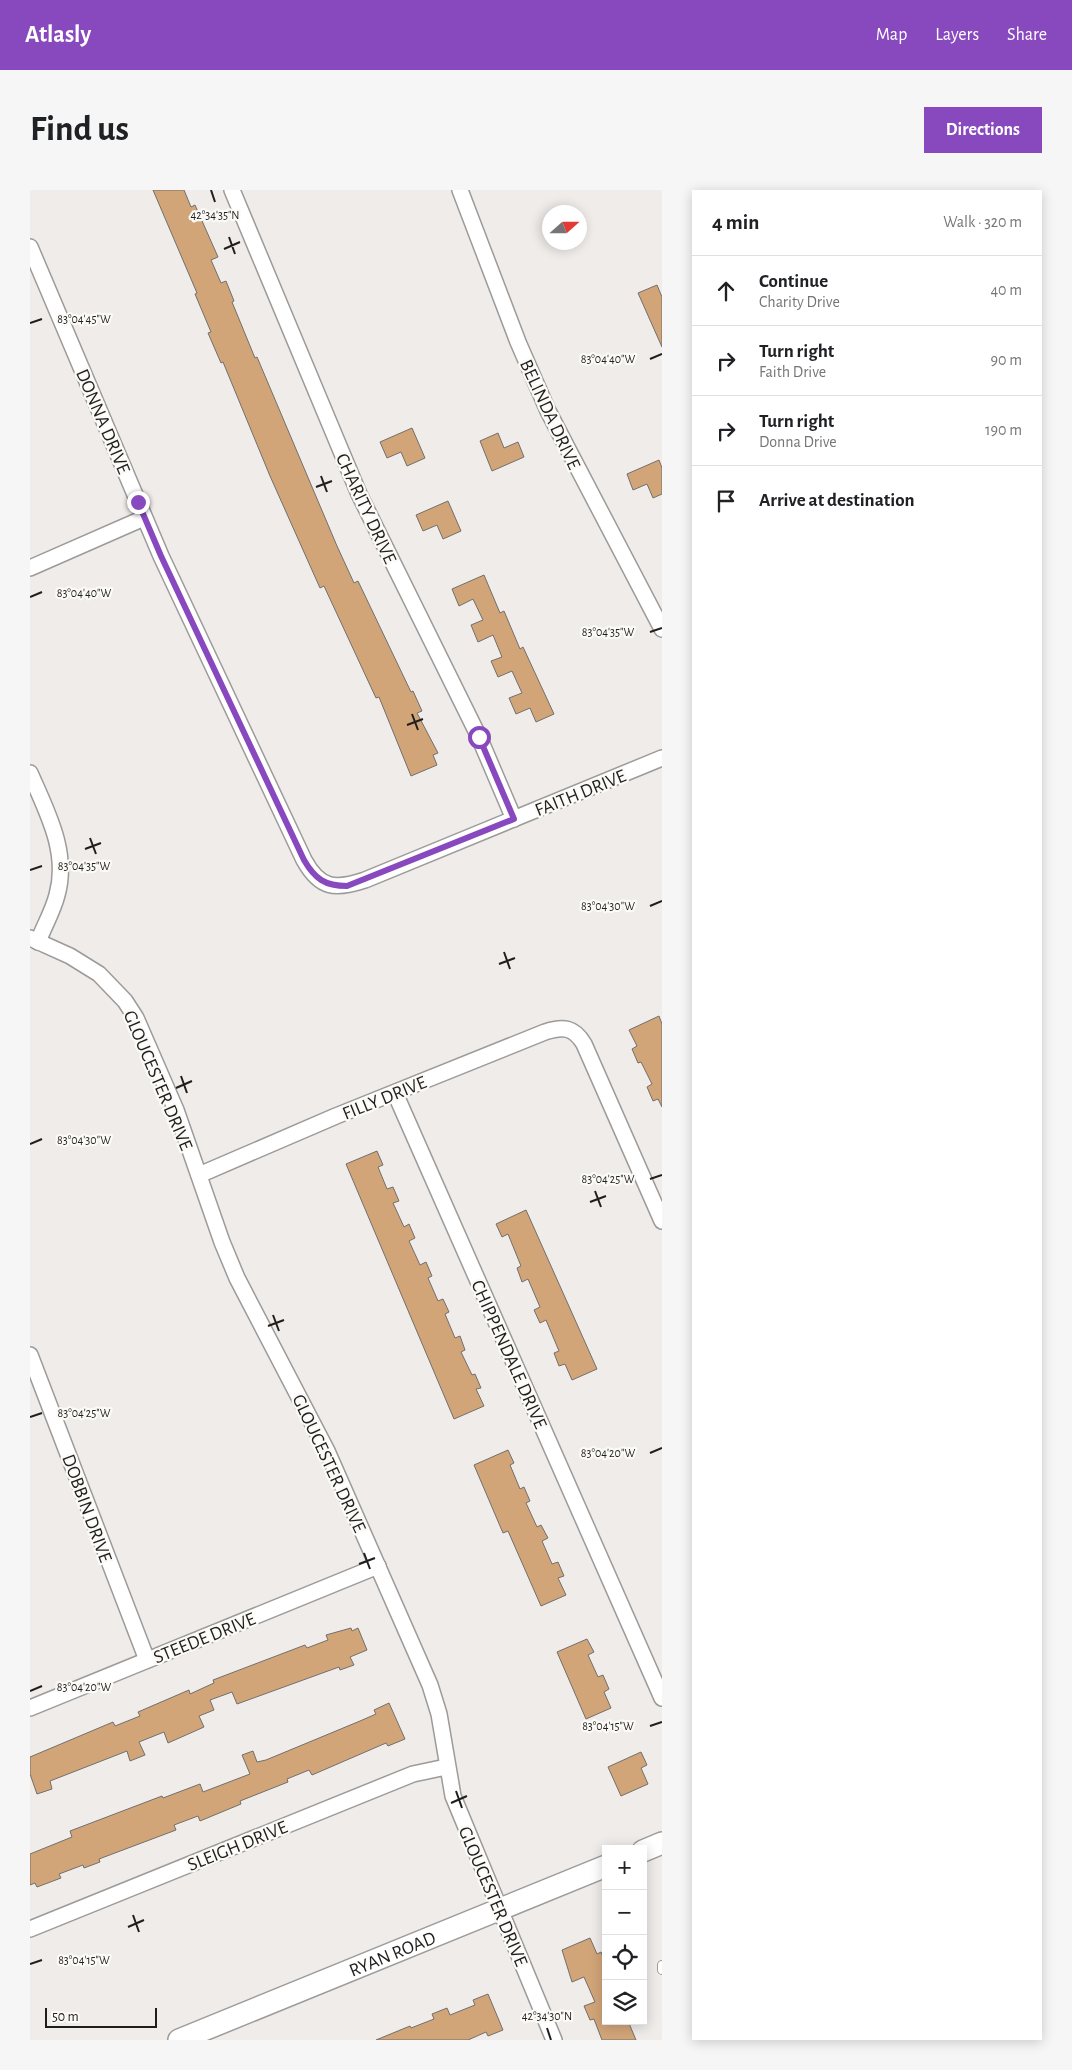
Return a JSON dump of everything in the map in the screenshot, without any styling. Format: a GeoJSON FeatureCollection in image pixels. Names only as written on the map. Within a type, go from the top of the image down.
{"type":"FeatureCollection","features":[{"type":"Feature","properties":{"kind":"main road"},"geometry":{"type":"LineString","coordinates":[[647,1849],[662,1843]]}},
{"type":"Feature","properties":{"kind":"main road","name":"RYAN ROAD"},"geometry":{"type":"LineString","coordinates":[[179,2040],[500,1911],[602,1868]]}},
{"type":"Feature","properties":{"kind":"street","name":"CHARITY DRIVE"},"geometry":{"type":"LineString","coordinates":[[232,190],[359,494],[471,720],[514,819]]}},
{"type":"Feature","properties":{"kind":"street","name":"BELINDA DRIVE"},"geometry":{"type":"LineString","coordinates":[[460,190],[518,342],[548,411],[662,629]]}},
{"type":"Feature","properties":{"kind":"street","name":"DONNA DRIVE"},"geometry":{"type":"LineString","coordinates":[[30,247],[144,518],[304,860],[311,872],[320,880],[330,885]]}},
{"type":"Feature","properties":{"kind":"street"},"geometry":{"type":"LineString","coordinates":[[30,568],[144,518]]}},
{"type":"Feature","properties":{"kind":"street","name":"FAITH DRIVE"},"geometry":{"type":"LineString","coordinates":[[330,885],[347,886],[365,880],[662,758]]}},
{"type":"Feature","properties":{"kind":"street"},"geometry":{"type":"LineString","coordinates":[[30,773],[52,824],[61,863],[57,895],[34,940]]}},
{"type":"Feature","properties":{"kind":"street","name":"GLOUCESTER DRIVE"},"geometry":{"type":"LineString","coordinates":[[34,940],[70,956],[93,970],[125,1001],[144,1036],[176,1110],[237,1278],[327,1451],[434,1698],[442,1732],[446,1767],[456,1805],[554,2040]]}},
{"type":"Feature","properties":{"kind":"street","name":"FILLY DRIVE"},"geometry":{"type":"LineString","coordinates":[[199,1175],[545,1032],[557,1028],[570,1028],[584,1044],[662,1221]]}},
{"type":"Feature","properties":{"kind":"street","name":"CHIPPENDALE DRIVE"},"geometry":{"type":"LineString","coordinates":[[395,1093],[655,1664],[662,1698]]}},
{"type":"Feature","properties":{"kind":"street","name":"DOBBIN DRIVE"},"geometry":{"type":"LineString","coordinates":[[30,1355],[147,1660]]}},
{"type":"Feature","properties":{"kind":"street","name":"STEEDE DRIVE"},"geometry":{"type":"LineString","coordinates":[[30,1708],[378,1566]]}},
{"type":"Feature","properties":{"kind":"street","name":"SLEIGH DRIVE"},"geometry":{"type":"LineString","coordinates":[[30,1928],[413,1774],[446,1767]]}},
{"type":"Feature","properties":{"kind":"building"},"geometry":{"type":"Polygon","coordinates":[[[153,190],[184,190],[191,207],[195,205],[218,257],[211,260],[221,283],[226,281],[234,301],[232,302],[255,358],[257,357],[337,546],[354,583],[358,581],[422,711],[417,713],[438,753],[433,755],[437,765],[411,776],[379,697],[376,698],[324,586],[320,588],[270,476],[223,362],[221,363],[208,333],[211,332],[195,294],[197,293],[153,190]]]}},
{"type":"Feature","properties":{"kind":"building"},"geometry":{"type":"Polygon","coordinates":[[[657,285],[662,297],[662,347],[638,293],[657,285]]]}},
{"type":"Feature","properties":{"kind":"building"},"geometry":{"type":"Polygon","coordinates":[[[412,428],[425,458],[407,466],[401,452],[387,458],[380,442],[412,428]]]}},
{"type":"Feature","properties":{"kind":"building"},"geometry":{"type":"Polygon","coordinates":[[[498,433],[504,448],[518,442],[524,457],[492,471],[480,441],[498,433]]]}},
{"type":"Feature","properties":{"kind":"building"},"geometry":{"type":"Polygon","coordinates":[[[659,460],[662,468],[662,494],[653,498],[647,484],[633,490],[627,474],[659,460]]]}},
{"type":"Feature","properties":{"kind":"building"},"geometry":{"type":"Polygon","coordinates":[[[448,501],[461,531],[443,539],[437,525],[423,531],[416,515],[448,501]]]}},
{"type":"Feature","properties":{"kind":"building"},"geometry":{"type":"Polygon","coordinates":[[[484,575],[500,613],[504,611],[520,649],[523,647],[554,714],[536,722],[530,708],[516,714],[509,698],[522,693],[512,671],[498,677],[491,661],[502,657],[493,635],[478,642],[471,625],[483,620],[473,599],[459,606],[452,589],[484,575]]]}},
{"type":"Feature","properties":{"kind":"building"},"geometry":{"type":"Polygon","coordinates":[[[659,1016],[662,1024],[662,1107],[658,1099],[653,1101],[647,1087],[652,1084],[641,1062],[638,1063],[632,1049],[637,1046],[629,1030],[659,1016]]]}},
{"type":"Feature","properties":{"kind":"building"},"geometry":{"type":"Polygon","coordinates":[[[377,1151],[383,1165],[378,1167],[387,1189],[393,1187],[399,1201],[393,1203],[404,1227],[409,1224],[415,1238],[409,1241],[420,1265],[426,1262],[432,1276],[428,1278],[438,1301],[443,1299],[449,1312],[445,1314],[455,1338],[460,1336],[465,1350],[461,1352],[472,1375],[475,1374],[481,1388],[476,1389],[484,1406],[454,1419],[346,1164],[377,1151]]]}},
{"type":"Feature","properties":{"kind":"building"},"geometry":{"type":"Polygon","coordinates":[[[526,1210],[597,1369],[572,1380],[565,1364],[559,1366],[554,1353],[559,1351],[546,1320],[540,1323],[534,1310],[540,1307],[528,1279],[522,1282],[517,1268],[521,1266],[508,1234],[502,1237],[496,1224],[526,1210]]]}},
{"type":"Feature","properties":{"kind":"building"},"geometry":{"type":"Polygon","coordinates":[[[508,1450],[514,1463],[510,1465],[520,1489],[524,1487],[530,1501],[526,1503],[537,1527],[541,1525],[548,1538],[542,1541],[552,1564],[558,1562],[564,1576],[558,1578],[566,1595],[541,1606],[508,1531],[503,1533],[474,1465],[508,1450]]]}},
{"type":"Feature","properties":{"kind":"building"},"geometry":{"type":"Polygon","coordinates":[[[351,1628],[352,1631],[358,1628],[367,1650],[350,1657],[354,1665],[340,1670],[339,1667],[237,1704],[232,1692],[210,1700],[214,1710],[199,1716],[204,1727],[168,1743],[164,1732],[139,1742],[145,1755],[130,1761],[127,1751],[50,1781],[52,1789],[37,1794],[30,1774],[30,1757],[113,1722],[115,1726],[140,1716],[138,1712],[189,1690],[190,1694],[214,1683],[213,1680],[305,1645],[307,1648],[328,1640],[326,1635],[351,1628]]]}},
{"type":"Feature","properties":{"kind":"building"},"geometry":{"type":"Polygon","coordinates":[[[587,1639],[594,1652],[588,1655],[598,1677],[603,1675],[609,1689],[604,1692],[611,1708],[586,1719],[557,1652],[587,1639]]]}},
{"type":"Feature","properties":{"kind":"building"},"geometry":{"type":"Polygon","coordinates":[[[389,1703],[405,1739],[388,1746],[386,1743],[312,1775],[309,1770],[287,1779],[288,1782],[240,1801],[241,1804],[200,1821],[198,1816],[174,1825],[176,1830],[99,1859],[100,1862],[84,1868],[83,1865],[59,1874],[61,1878],[37,1887],[35,1883],[30,1885],[30,1854],[72,1837],[70,1831],[162,1796],[163,1798],[200,1784],[203,1792],[250,1774],[242,1755],[253,1751],[257,1762],[266,1760],[376,1714],[374,1710],[389,1703]]]}},
{"type":"Feature","properties":{"kind":"building"},"geometry":{"type":"Polygon","coordinates":[[[641,1752],[647,1765],[641,1768],[648,1784],[621,1796],[608,1767],[641,1752]]]}},
{"type":"Feature","properties":{"kind":"building"},"geometry":{"type":"Polygon","coordinates":[[[590,1938],[597,1954],[601,1952],[602,1954],[602,2025],[630,2025],[636,2040],[602,2040],[594,2019],[590,2020],[584,2006],[595,2002],[584,1977],[572,1982],[562,1950],[590,1938]]]}},
{"type":"Feature","properties":{"kind":"building"},"geometry":{"type":"Polygon","coordinates":[[[488,1994],[503,2030],[488,2036],[486,2032],[468,2040],[376,2040],[410,2026],[411,2028],[434,2019],[432,2014],[447,2008],[450,2015],[475,2005],[473,2000],[488,1994]]]}},
{"type":"Feature","properties":{"kind":"route"},"geometry":{"type":"LineString","coordinates":[[138,502],[161,556],[304,860],[311,872],[320,880],[330,885],[347,886],[514,819],[479,737]]}}]}
